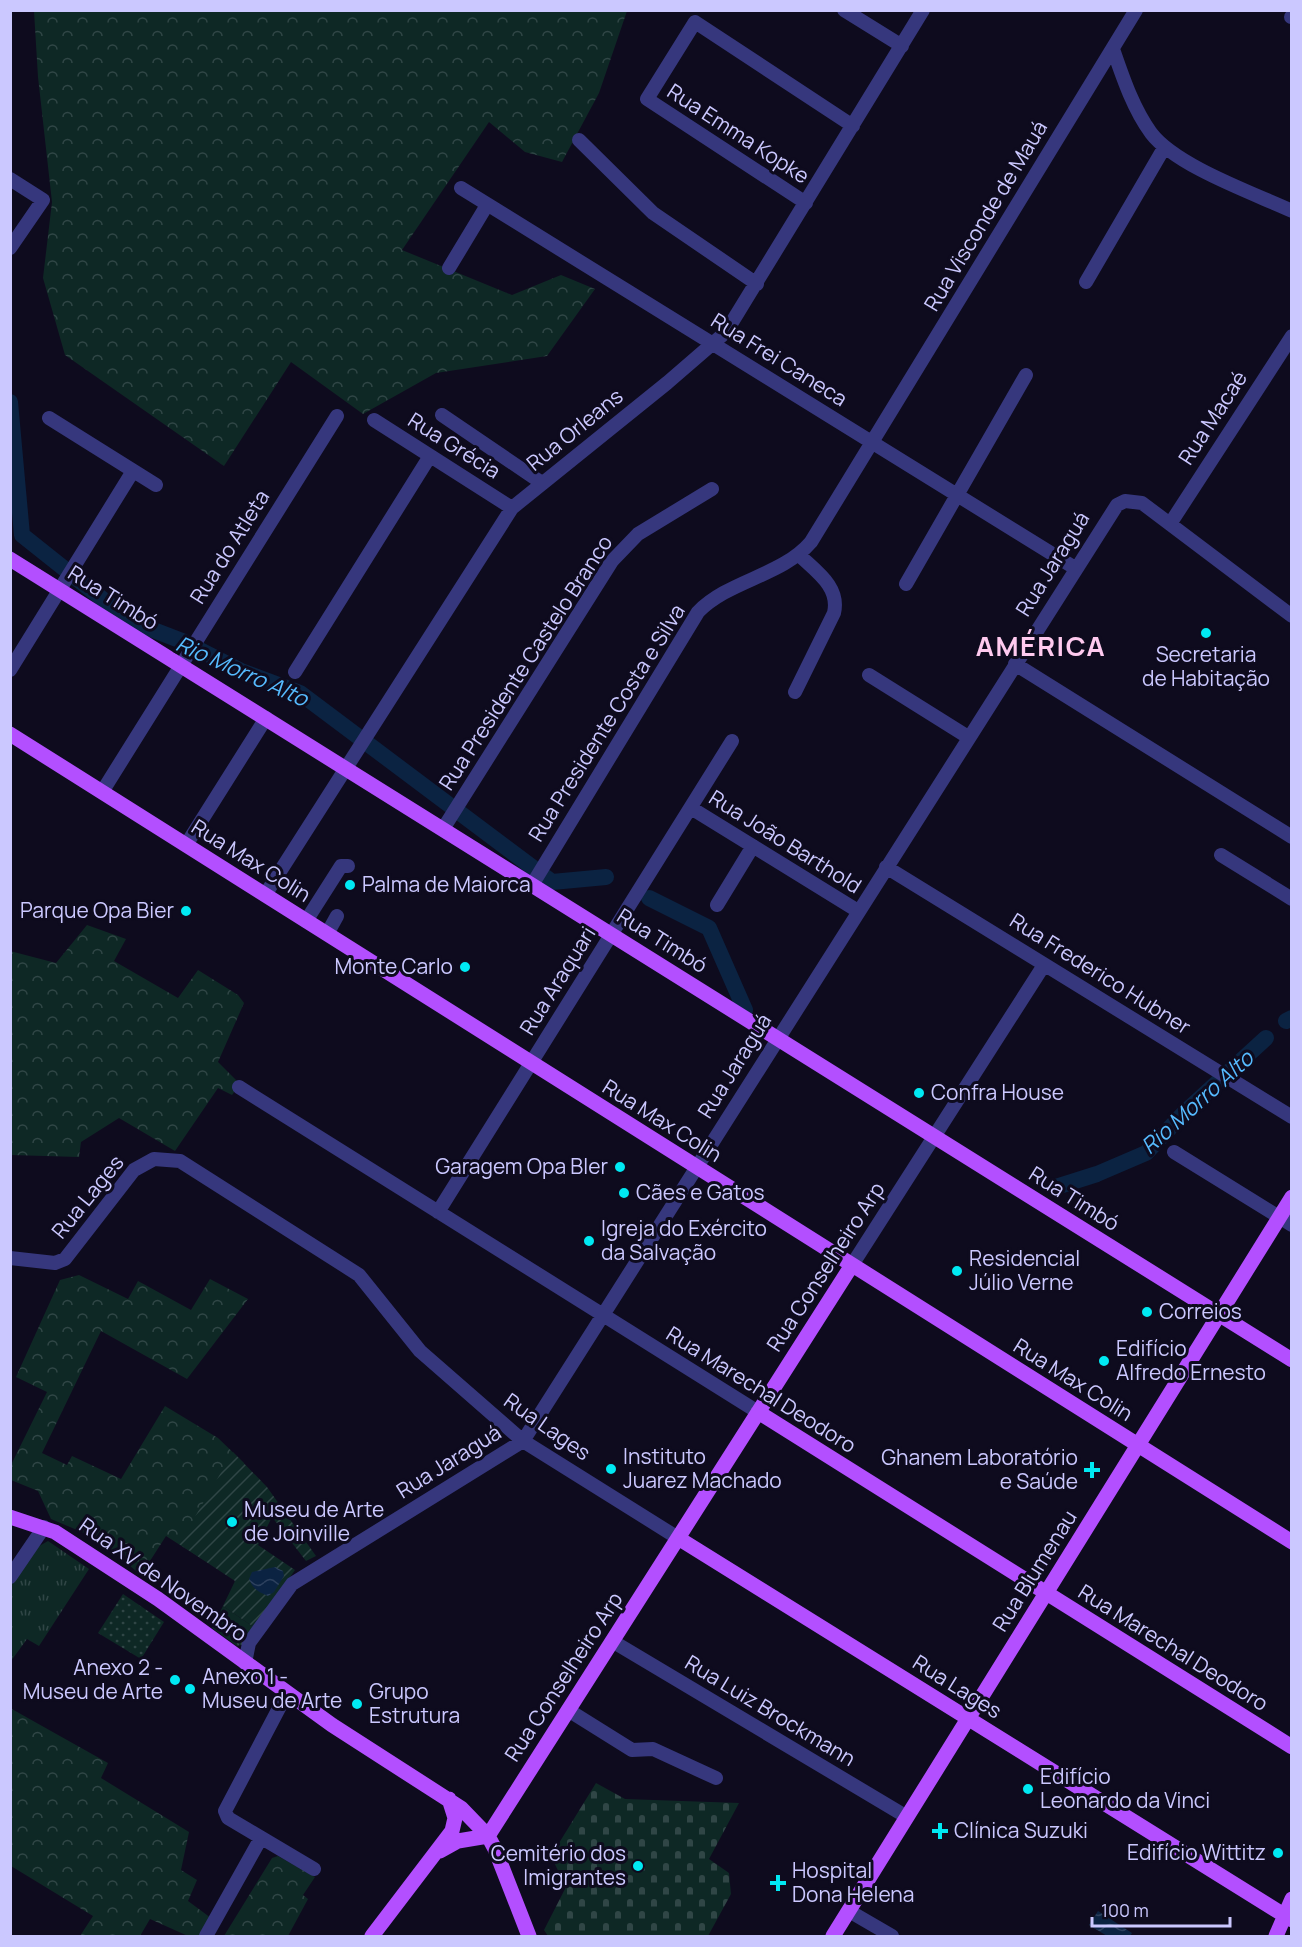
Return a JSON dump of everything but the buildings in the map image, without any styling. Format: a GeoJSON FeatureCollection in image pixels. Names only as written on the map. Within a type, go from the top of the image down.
{"type":"FeatureCollection","features":[{"type":"Feature","properties":{"kind":"main road","name":"Rua Timbó"},"geometry":{"type":"LineString","coordinates":[[10,559],[63,585],[346,768],[447,824],[611,934],[1292,1360]]}},
{"type":"Feature","properties":{"kind":"main road","name":"Rua Max Colin"},"geometry":{"type":"LineString","coordinates":[[10,734],[1292,1542]]}},
{"type":"Feature","properties":{"kind":"main road","name":"Rua Blumenau"},"geometry":{"type":"LineString","coordinates":[[833,1936],[1219,1314],[1285,1221],[1292,1197]]}},
{"type":"Feature","properties":{"kind":"main road","name":"Rua Conselheiro Arp"},"geometry":{"type":"LineString","coordinates":[[488,1836],[852,1265]]}},
{"type":"Feature","properties":{"kind":"main road","name":"Rua Marechal Deodoro"},"geometry":{"type":"LineString","coordinates":[[758,1412],[1292,1747]]}},
{"type":"Feature","properties":{"kind":"main road","name":"Rua XV de Novembro"},"geometry":{"type":"LineString","coordinates":[[10,1517],[44,1527],[158,1599],[287,1693],[470,1815],[488,1836],[503,1865],[529,1936]]}},
{"type":"Feature","properties":{"kind":"main road","name":"Rua Lages"},"geometry":{"type":"LineString","coordinates":[[678,1538],[1288,1918]]}},
{"type":"Feature","properties":{"kind":"main road"},"geometry":{"type":"LineString","coordinates":[[372,1936],[435,1855],[455,1824],[449,1799]]}},
{"type":"Feature","properties":{"kind":"main road"},"geometry":{"type":"LineString","coordinates":[[435,1855],[459,1841],[488,1836]]}},
{"type":"Feature","properties":{"kind":"main road"},"geometry":{"type":"LineString","coordinates":[[1276,1936],[1288,1918],[1292,1899]]}},
{"type":"Feature","properties":{"kind":"street"},"geometry":{"type":"LineString","coordinates":[[844,10],[902,46]]}},
{"type":"Feature","properties":{"kind":"street","name":"Rua Orleans"},"geometry":{"type":"LineString","coordinates":[[265,895],[512,507],[714,345],[736,318],[923,10]]}},
{"type":"Feature","properties":{"kind":"street","name":"Rua Visconde de Mauá"},"geometry":{"type":"LineString","coordinates":[[873,443],[1136,10]]}},
{"type":"Feature","properties":{"kind":"street","name":"Rua Emma Kopke"},"geometry":{"type":"LineString","coordinates":[[806,203],[646,99],[695,22],[853,126]]}},
{"type":"Feature","properties":{"kind":"street"},"geometry":{"type":"LineString","coordinates":[[1113,49],[1137,110],[1164,148],[1180,159],[1292,211]]}},
{"type":"Feature","properties":{"kind":"street"},"geometry":{"type":"LineString","coordinates":[[579,140],[653,213],[759,281]]}},
{"type":"Feature","properties":{"kind":"street"},"geometry":{"type":"LineString","coordinates":[[1086,282],[1164,148]]}},
{"type":"Feature","properties":{"kind":"street"},"geometry":{"type":"LineString","coordinates":[[10,179],[44,200],[10,248]]}},
{"type":"Feature","properties":{"kind":"street","name":"Rua Frei Caneca"},"geometry":{"type":"LineString","coordinates":[[461,188],[1075,568]]}},
{"type":"Feature","properties":{"kind":"street"},"geometry":{"type":"LineString","coordinates":[[448,268],[487,205]]}},
{"type":"Feature","properties":{"kind":"street"},"geometry":{"type":"LineString","coordinates":[[673,217],[759,281]]}},
{"type":"Feature","properties":{"kind":"street","name":"Rua Macaé"},"geometry":{"type":"LineString","coordinates":[[1170,524],[1292,336]]}},
{"type":"Feature","properties":{"kind":"street"},"geometry":{"type":"LineString","coordinates":[[906,584],[1026,375]]}},
{"type":"Feature","properties":{"kind":"street"},"geometry":{"type":"LineString","coordinates":[[441,415],[542,483]]}},
{"type":"Feature","properties":{"kind":"street","name":"Rua do Atleta"},"geometry":{"type":"LineString","coordinates":[[102,792],[337,416]]}},
{"type":"Feature","properties":{"kind":"street"},"geometry":{"type":"LineString","coordinates":[[49,418],[156,485]]}},
{"type":"Feature","properties":{"kind":"street","name":"Rua Grécia"},"geometry":{"type":"LineString","coordinates":[[374,420],[512,507]]}},
{"type":"Feature","properties":{"kind":"street","name":"Rua Presidente Costa e Silva"},"geometry":{"type":"LineString","coordinates":[[534,881],[698,612],[713,599],[799,555],[819,531],[873,443]]}},
{"type":"Feature","properties":{"kind":"street"},"geometry":{"type":"LineString","coordinates":[[295,672],[430,456]]}},
{"type":"Feature","properties":{"kind":"street"},"geometry":{"type":"LineString","coordinates":[[10,670],[133,471]]}},
{"type":"Feature","properties":{"kind":"street","name":"Rua Presidente Castelo Branco"},"geometry":{"type":"LineString","coordinates":[[447,824],[612,561],[638,534],[712,489]]}},
{"type":"Feature","properties":{"kind":"street","name":"Rua Jaraguá"},"geometry":{"type":"LineString","coordinates":[[246,1663],[249,1643],[292,1584],[523,1441],[1111,511],[1125,501],[1143,503],[1170,524]]}},
{"type":"Feature","properties":{"kind":"street"},"geometry":{"type":"LineString","coordinates":[[1170,524],[1292,616]]}},
{"type":"Feature","properties":{"kind":"street"},"geometry":{"type":"LineString","coordinates":[[795,692],[834,614],[836,603],[834,592],[828,583],[799,555]]}},
{"type":"Feature","properties":{"kind":"street"},"geometry":{"type":"LineString","coordinates":[[1015,664],[1292,837]]}},
{"type":"Feature","properties":{"kind":"street"},"geometry":{"type":"LineString","coordinates":[[869,675],[968,737]]}},
{"type":"Feature","properties":{"kind":"street"},"geometry":{"type":"LineString","coordinates":[[186,845],[266,718]]}},
{"type":"Feature","properties":{"kind":"street","name":"Rua Araquari"},"geometry":{"type":"LineString","coordinates":[[438,1212],[732,741]]}},
{"type":"Feature","properties":{"kind":"street","name":"Rua João Barthold"},"geometry":{"type":"LineString","coordinates":[[691,808],[858,911]]}},
{"type":"Feature","properties":{"kind":"street"},"geometry":{"type":"LineString","coordinates":[[717,905],[753,846]]}},
{"type":"Feature","properties":{"kind":"street"},"geometry":{"type":"LineString","coordinates":[[1221,855],[1292,899]]}},
{"type":"Feature","properties":{"kind":"street"},"geometry":{"type":"LineString","coordinates":[[306,921],[341,866],[348,866]]}},
{"type":"Feature","properties":{"kind":"street","name":"Rua Frederico Hubner"},"geometry":{"type":"LineString","coordinates":[[886,867],[1292,1117]]}},
{"type":"Feature","properties":{"kind":"street"},"geometry":{"type":"LineString","coordinates":[[327,934],[338,916]]}},
{"type":"Feature","properties":{"kind":"street","name":"Rua Conselheiro Arp"},"geometry":{"type":"LineString","coordinates":[[852,1265],[1044,965]]}},
{"type":"Feature","properties":{"kind":"street","name":"Rua Marechal Deodoro"},"geometry":{"type":"LineString","coordinates":[[239,1088],[758,1412]]}},
{"type":"Feature","properties":{"kind":"street"},"geometry":{"type":"LineString","coordinates":[[1174,1152],[1285,1221]]}},
{"type":"Feature","properties":{"kind":"street","name":"Rua Lages"},"geometry":{"type":"LineString","coordinates":[[10,1258],[55,1263],[64,1259],[134,1170],[154,1159],[180,1161],[359,1275],[420,1351],[523,1441],[678,1538]]}},
{"type":"Feature","properties":{"kind":"street"},"geometry":{"type":"LineString","coordinates":[[10,1577],[44,1527]]}},
{"type":"Feature","properties":{"kind":"street","name":"Rua Luiz Brockmann"},"geometry":{"type":"LineString","coordinates":[[612,1641],[907,1817]]}},
{"type":"Feature","properties":{"kind":"street"},"geometry":{"type":"LineString","coordinates":[[287,1693],[225,1811],[228,1818],[314,1869]]}},
{"type":"Feature","properties":{"kind":"street"},"geometry":{"type":"LineString","coordinates":[[568,1710],[632,1750],[653,1749],[716,1778]]}},
{"type":"Feature","properties":{"kind":"street"},"geometry":{"type":"LineString","coordinates":[[206,1936],[261,1838]]}},
{"type":"Feature","properties":{"kind":"street"},"geometry":{"type":"LineString","coordinates":[[849,1911],[892,1936]]}},
{"type":"Feature","properties":{"kind":"green space"},"geometry":{"type":"Polygon","coordinates":[[[34,11],[627,11],[599,93],[562,162],[525,152],[489,122],[402,250],[512,295],[561,275],[595,289],[547,356],[436,373],[363,414],[291,362],[224,466],[65,355],[43,278],[52,202],[38,77],[34,11]]]}},
{"type":"Feature","properties":{"kind":"green space"},"geometry":{"type":"Polygon","coordinates":[[[87,925],[126,939],[114,961],[178,998],[198,970],[238,995],[244,1003],[218,1062],[240,1084],[232,1095],[218,1088],[175,1151],[119,1118],[81,1142],[79,1157],[11,1155],[10,951],[56,963],[87,925]]]}},
{"type":"Feature","properties":{"kind":"green space"},"geometry":{"type":"Polygon","coordinates":[[[79,1275],[128,1299],[138,1281],[191,1310],[210,1279],[248,1299],[187,1379],[101,1331],[42,1453],[67,1465],[72,1456],[121,1479],[165,1406],[218,1438],[244,1463],[205,1561],[166,1536],[141,1575],[96,1538],[51,1519],[38,1491],[11,1480],[10,1467],[47,1392],[16,1377],[60,1280],[79,1275]]]}},
{"type":"Feature","properties":{"kind":"green space"},"geometry":{"type":"Polygon","coordinates":[[[233,1452],[267,1487],[316,1556],[306,1561],[272,1517],[258,1545],[295,1570],[255,1628],[223,1606],[235,1581],[179,1544],[233,1452]]]}},
{"type":"Feature","properties":{"kind":"green space"},"geometry":{"type":"Polygon","coordinates":[[[48,1541],[89,1569],[39,1646],[27,1639],[11,1661],[11,1585],[34,1549],[48,1541]]]}},
{"type":"Feature","properties":{"kind":"green space"},"geometry":{"type":"Polygon","coordinates":[[[123,1594],[164,1622],[141,1659],[98,1633],[123,1594]]]}},
{"type":"Feature","properties":{"kind":"green space"},"geometry":{"type":"Polygon","coordinates":[[[223,1606],[255,1628],[245,1644],[237,1646],[212,1628],[223,1606]]]}},
{"type":"Feature","properties":{"kind":"green space"},"geometry":{"type":"Polygon","coordinates":[[[10,1708],[108,1763],[101,1778],[189,1832],[181,1870],[197,1880],[188,1901],[211,1918],[201,1936],[188,1936],[150,1919],[140,1936],[80,1936],[93,1916],[11,1866],[10,1708]]]}},
{"type":"Feature","properties":{"kind":"green space","name":"Cemitério dos Imigrantes"},"geometry":{"type":"Polygon","coordinates":[[[596,1783],[625,1799],[739,1803],[709,1859],[729,1873],[731,1894],[708,1936],[548,1936],[544,1930],[566,1887],[551,1856],[596,1783]]]}},
{"type":"Feature","properties":{"kind":"green space"},"geometry":{"type":"Polygon","coordinates":[[[278,1856],[315,1877],[303,1895],[308,1899],[288,1936],[224,1936],[272,1858],[278,1856]]]}},
{"type":"Feature","properties":{"kind":"water"},"geometry":{"type":"Polygon","coordinates":[[[275,1567],[283,1571],[284,1576],[274,1592],[268,1596],[256,1590],[249,1579],[252,1572],[275,1567]]]}},
{"type":"Feature","properties":{"kind":"water"},"geometry":{"type":"Polygon","coordinates":[[[1098,1911],[1132,1933],[1130,1936],[1107,1936],[1089,1925],[1098,1911]]]}},
{"type":"Feature","properties":{"kind":"waterway","name":"Rio Morro Alto"},"geometry":{"type":"LineString","coordinates":[[10,402],[22,535],[130,621],[182,641],[241,671],[300,693],[552,882],[606,877]]}},
{"type":"Feature","properties":{"kind":"waterway","name":"Rio Morro Alto"},"geometry":{"type":"LineString","coordinates":[[649,898],[709,928],[745,1010]]}},
{"type":"Feature","properties":{"kind":"waterway","name":"Rio Morro Alto"},"geometry":{"type":"LineString","coordinates":[[1286,1021],[1292,1018]]}},
{"type":"Feature","properties":{"kind":"waterway","name":"Rio Morro Alto"},"geometry":{"type":"LineString","coordinates":[[1056,1187],[1097,1174],[1146,1153],[1183,1114],[1266,1038]]}},
{"type":"Feature","properties":{"kind":"place","name":"Secretaria de Habitação"},"geometry":{"type":"Point","coordinates":[1206,633]}},
{"type":"Feature","properties":{"kind":"place","name":"Palma de Maiorca"},"geometry":{"type":"Point","coordinates":[350,885]}},
{"type":"Feature","properties":{"kind":"place","name":"Parque Opa Bier"},"geometry":{"type":"Point","coordinates":[186,911]}},
{"type":"Feature","properties":{"kind":"place","name":"Monte Carlo"},"geometry":{"type":"Point","coordinates":[465,967]}},
{"type":"Feature","properties":{"kind":"place","name":"Confra House"},"geometry":{"type":"Point","coordinates":[919,1093]}},
{"type":"Feature","properties":{"kind":"place","name":"Garagem Opa BIer"},"geometry":{"type":"Point","coordinates":[620,1167]}},
{"type":"Feature","properties":{"kind":"place","name":"Cães e Gatos"},"geometry":{"type":"Point","coordinates":[624,1193]}},
{"type":"Feature","properties":{"kind":"place","name":"Igreja do Exército da Salvação"},"geometry":{"type":"Point","coordinates":[589,1241]}},
{"type":"Feature","properties":{"kind":"place","name":"Residencial Júlio Verne"},"geometry":{"type":"Point","coordinates":[957,1271]}},
{"type":"Feature","properties":{"kind":"place","name":"Correios"},"geometry":{"type":"Point","coordinates":[1147,1312]}},
{"type":"Feature","properties":{"kind":"place","name":"Edifício Alfredo Ernesto"},"geometry":{"type":"Point","coordinates":[1104,1361]}},
{"type":"Feature","properties":{"kind":"place","name":"Instituto Juarez Machado"},"geometry":{"type":"Point","coordinates":[611,1469]}},
{"type":"Feature","properties":{"kind":"place","name":"Ghanem Laboratório e Saúde"},"geometry":{"type":"Point","coordinates":[1092,1470]}},
{"type":"Feature","properties":{"kind":"place","name":"Museu de Arte de Joinville"},"geometry":{"type":"Point","coordinates":[232,1522]}},
{"type":"Feature","properties":{"kind":"place","name":"Anexo 2 - Museu de Arte"},"geometry":{"type":"Point","coordinates":[175,1680]}},
{"type":"Feature","properties":{"kind":"place","name":"Anexo 1 - Museu de Arte"},"geometry":{"type":"Point","coordinates":[190,1689]}},
{"type":"Feature","properties":{"kind":"place","name":"Grupo Estrutura"},"geometry":{"type":"Point","coordinates":[357,1704]}},
{"type":"Feature","properties":{"kind":"place","name":"Edifício Leonardo da Vinci"},"geometry":{"type":"Point","coordinates":[1028,1789]}},
{"type":"Feature","properties":{"kind":"place","name":"Clínica Suzuki"},"geometry":{"type":"Point","coordinates":[940,1831]}},
{"type":"Feature","properties":{"kind":"place","name":"Edifício Wittitz"},"geometry":{"type":"Point","coordinates":[1278,1853]}},
{"type":"Feature","properties":{"kind":"place","name":"Cemitério dos Imigrantes"},"geometry":{"type":"Point","coordinates":[638,1866]}},
{"type":"Feature","properties":{"kind":"place","name":"Hospital Dona Helena"},"geometry":{"type":"Point","coordinates":[778,1883]}},
{"type":"Feature","properties":{"kind":"district","name":"AMÉRICA"},"geometry":{"type":"Point","coordinates":[1041,647]}}]}
